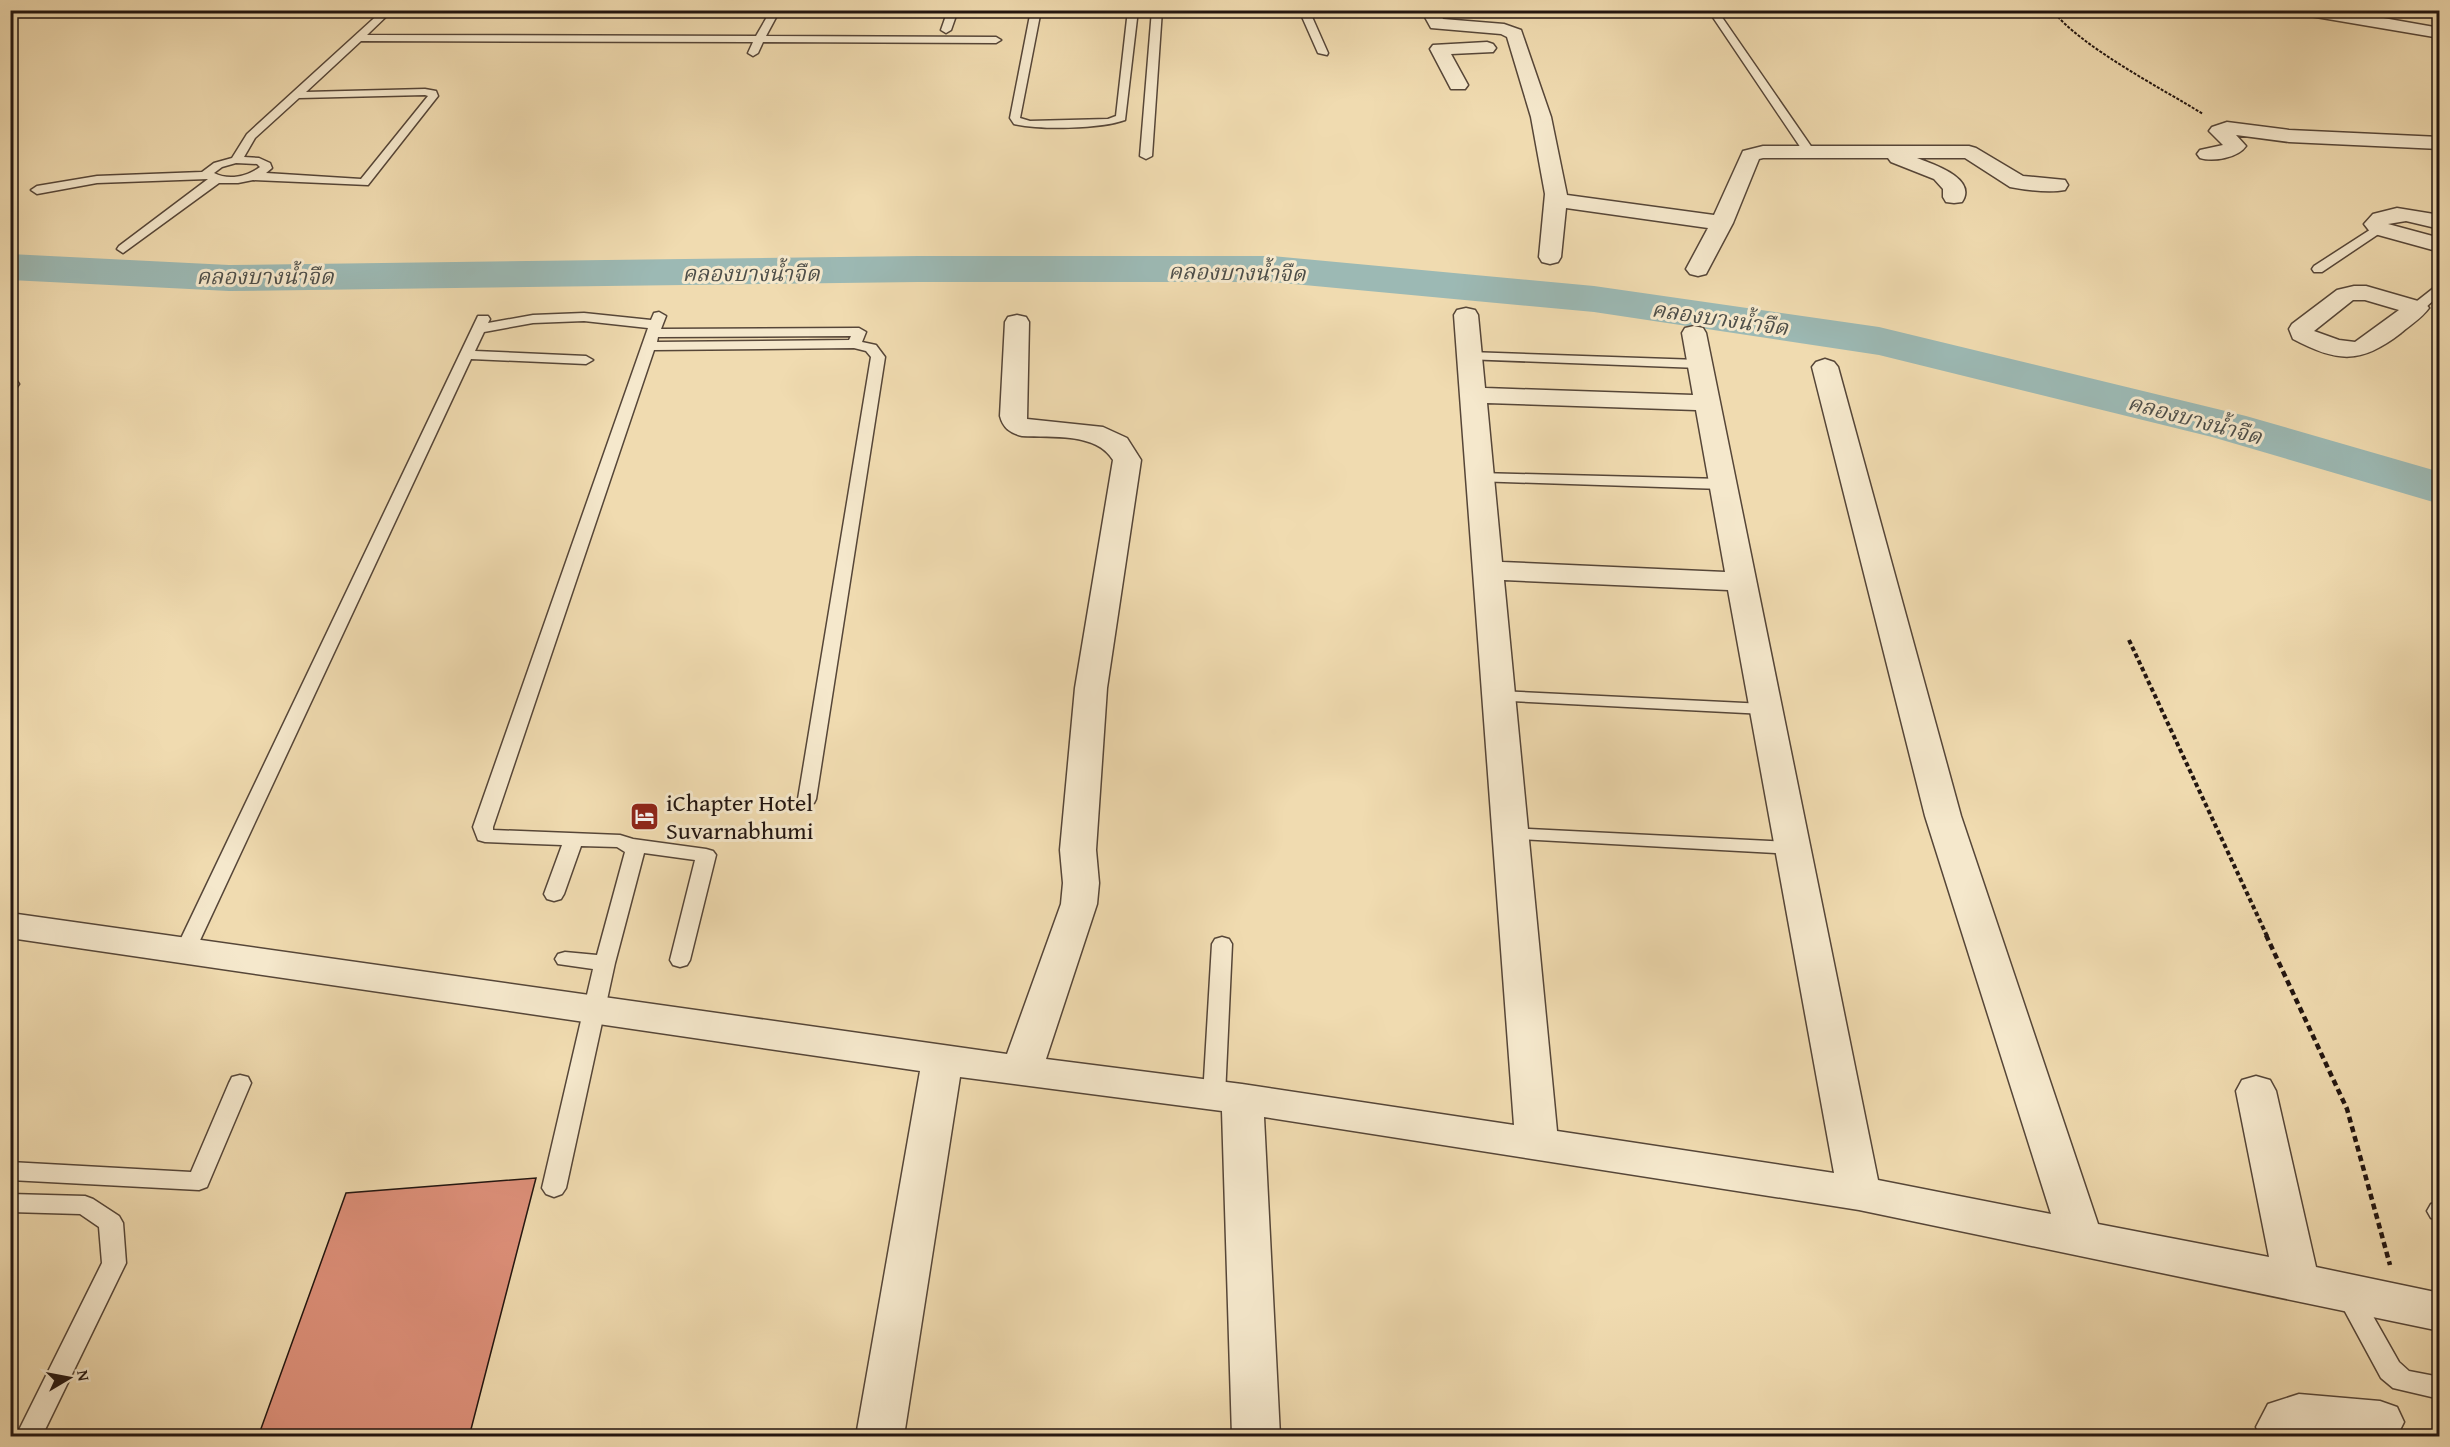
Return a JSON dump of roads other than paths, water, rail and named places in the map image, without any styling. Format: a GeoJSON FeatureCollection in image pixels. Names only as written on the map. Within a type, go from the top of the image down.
{"type":"FeatureCollection","features":[{"type":"Feature","properties":{"kind":"street"},"geometry":{"type":"LineString","coordinates":[[1430,10],[1437,24],[1512,31],[1541,117],[1556,200],[1550,257]]}},
{"type":"Feature","properties":{"kind":"street"},"geometry":{"type":"LineString","coordinates":[[2304,10],[2439,33]]}},
{"type":"Feature","properties":{"kind":"street"},"geometry":{"type":"LineString","coordinates":[[1458,85],[1439,49],[1517,48]]}},
{"type":"Feature","properties":{"kind":"street"},"geometry":{"type":"LineString","coordinates":[[2207,154],[2234,149],[2236,146],[2219,130],[2227,128],[2289,136],[2439,144]]}},
{"type":"Feature","properties":{"kind":"street"},"geometry":{"type":"LineString","coordinates":[[1698,269],[1722,223],[1750,155],[1763,152],[1969,152],[2018,182],[2057,185]]}},
{"type":"Feature","properties":{"kind":"street"},"geometry":{"type":"LineString","coordinates":[[1882,152],[1928,168],[1941,175],[1953,188],[1954,197]]}},
{"type":"Feature","properties":{"kind":"street"},"geometry":{"type":"LineString","coordinates":[[1556,200],[1722,223]]}},
{"type":"Feature","properties":{"kind":"street"},"geometry":{"type":"LineString","coordinates":[[2439,222],[2417,216],[2396,214],[2379,219],[2374,224],[2379,228],[2439,245]]}},
{"type":"Feature","properties":{"kind":"street"},"geometry":{"type":"LineString","coordinates":[[1466,315],[1537,1144]]}},
{"type":"Feature","properties":{"kind":"street"},"geometry":{"type":"LineString","coordinates":[[1017,322],[1013,416],[1015,423],[1022,428],[1094,434],[1117,444],[1127,460],[1091,688],[1078,850],[1081,883],[1079,904],[1023,1070]]}},
{"type":"Feature","properties":{"kind":"street"},"geometry":{"type":"LineString","coordinates":[[1697,349],[1859,1193]]}},
{"type":"Feature","properties":{"kind":"street"},"geometry":{"type":"LineString","coordinates":[[1825,367],[1943,816],[2080,1237]]}},
{"type":"Feature","properties":{"kind":"street"},"geometry":{"type":"LineString","coordinates":[[1472,395],[1706,403]]}},
{"type":"Feature","properties":{"kind":"street"},"geometry":{"type":"LineString","coordinates":[[1487,570],[1741,582]]}},
{"type":"Feature","properties":{"kind":"street"},"geometry":{"type":"LineString","coordinates":[[10,925],[942,1060],[1228,1097],[1859,1193],[2296,1280],[2439,1312]]}},
{"type":"Feature","properties":{"kind":"street"},"geometry":{"type":"LineString","coordinates":[[880,1437],[942,1060]]}},
{"type":"Feature","properties":{"kind":"street"},"geometry":{"type":"LineString","coordinates":[[2256,1091],[2296,1280]]}},
{"type":"Feature","properties":{"kind":"street"},"geometry":{"type":"LineString","coordinates":[[1228,1097],[1256,1437]]}},
{"type":"Feature","properties":{"kind":"street"},"geometry":{"type":"LineString","coordinates":[[2284,1437],[2280,1427],[2285,1419],[2299,1415],[2380,1422]]}},
{"type":"Feature","properties":{"kind":"lane"},"geometry":{"type":"LineString","coordinates":[[236,160],[251,136],[389,10]]}},
{"type":"Feature","properties":{"kind":"lane"},"geometry":{"type":"LineString","coordinates":[[753,52],[776,10]]}},
{"type":"Feature","properties":{"kind":"lane"},"geometry":{"type":"LineString","coordinates":[[946,30],[953,10]]}},
{"type":"Feature","properties":{"kind":"lane"},"geometry":{"type":"LineString","coordinates":[[1036,10],[1015,118],[1018,122],[1030,124],[1109,122],[1121,118],[1133,10]]}},
{"type":"Feature","properties":{"kind":"lane"},"geometry":{"type":"LineString","coordinates":[[1146,156],[1157,10]]}},
{"type":"Feature","properties":{"kind":"lane"},"geometry":{"type":"LineString","coordinates":[[1304,10],[1323,53]]}},
{"type":"Feature","properties":{"kind":"lane"},"geometry":{"type":"LineString","coordinates":[[1712,10],[1809,152]]}},
{"type":"Feature","properties":{"kind":"lane"},"geometry":{"type":"LineString","coordinates":[[360,38],[996,40]]}},
{"type":"Feature","properties":{"kind":"lane"},"geometry":{"type":"LineString","coordinates":[[38,190],[106,179],[212,177],[233,180],[251,177],[364,183],[434,96],[432,93],[425,92],[298,95]]}},
{"type":"Feature","properties":{"kind":"lane"},"geometry":{"type":"LineString","coordinates":[[212,177],[212,168],[236,160],[259,161],[266,165],[263,171],[251,177]]}},
{"type":"Feature","properties":{"kind":"lane"},"geometry":{"type":"LineString","coordinates":[[123,249],[212,177]]}},
{"type":"Feature","properties":{"kind":"lane"},"geometry":{"type":"LineString","coordinates":[[2318,268],[2379,228]]}},
{"type":"Feature","properties":{"kind":"lane"},"geometry":{"type":"LineString","coordinates":[[2428,311],[2439,287]]}},
{"type":"Feature","properties":{"kind":"lane"},"geometry":{"type":"LineString","coordinates":[[185,951],[481,324],[584,317],[654,330],[854,344],[871,348],[878,357],[807,799]]}},
{"type":"Feature","properties":{"kind":"lane"},"geometry":{"type":"LineString","coordinates":[[654,330],[483,827],[485,836],[620,841],[630,845],[706,855],[680,960]]}},
{"type":"Feature","properties":{"kind":"lane"},"geometry":{"type":"LineString","coordinates":[[1469,356],[1697,349]]}},
{"type":"Feature","properties":{"kind":"lane"},"geometry":{"type":"LineString","coordinates":[[466,355],[586,360]]}},
{"type":"Feature","properties":{"kind":"lane"},"geometry":{"type":"LineString","coordinates":[[1479,478],[1722,484]]}},
{"type":"Feature","properties":{"kind":"lane"},"geometry":{"type":"LineString","coordinates":[[1498,696],[1765,709]]}},
{"type":"Feature","properties":{"kind":"lane"},"geometry":{"type":"LineString","coordinates":[[1510,834],[1792,848]]}},
{"type":"Feature","properties":{"kind":"lane"},"geometry":{"type":"LineString","coordinates":[[554,894],[574,839]]}},
{"type":"Feature","properties":{"kind":"lane"},"geometry":{"type":"LineString","coordinates":[[554,1188],[596,1010],[604,963],[635,852],[630,845]]}},
{"type":"Feature","properties":{"kind":"lane"},"geometry":{"type":"LineString","coordinates":[[1222,944],[1228,1097]]}},
{"type":"Feature","properties":{"kind":"lane"},"geometry":{"type":"LineString","coordinates":[[566,959],[604,963]]}},
{"type":"Feature","properties":{"kind":"lane"},"geometry":{"type":"LineString","coordinates":[[10,1172],[199,1181],[240,1083]]}},
{"type":"Feature","properties":{"kind":"lane"},"geometry":{"type":"LineString","coordinates":[[10,1203],[85,1205],[111,1223],[114,1263],[29,1437]]}},
{"type":"Feature","properties":{"kind":"lane"},"geometry":{"type":"LineString","coordinates":[[2346,1291],[2390,1370],[2402,1380],[2439,1388]]}},
{"type":"Feature","properties":{"kind":"waterway","name":"คลองบางน้ำจืด"},"geometry":{"type":"LineString","coordinates":[[10,267],[229,278],[918,269],[1272,269],[1594,299],[1879,341],[2229,426],[2440,489]]}},
{"type":"Feature","properties":{"kind":"place","name":"iChapter Hotel Suvarnabhumi"},"geometry":{"type":"Point","coordinates":[645,816]}}]}
